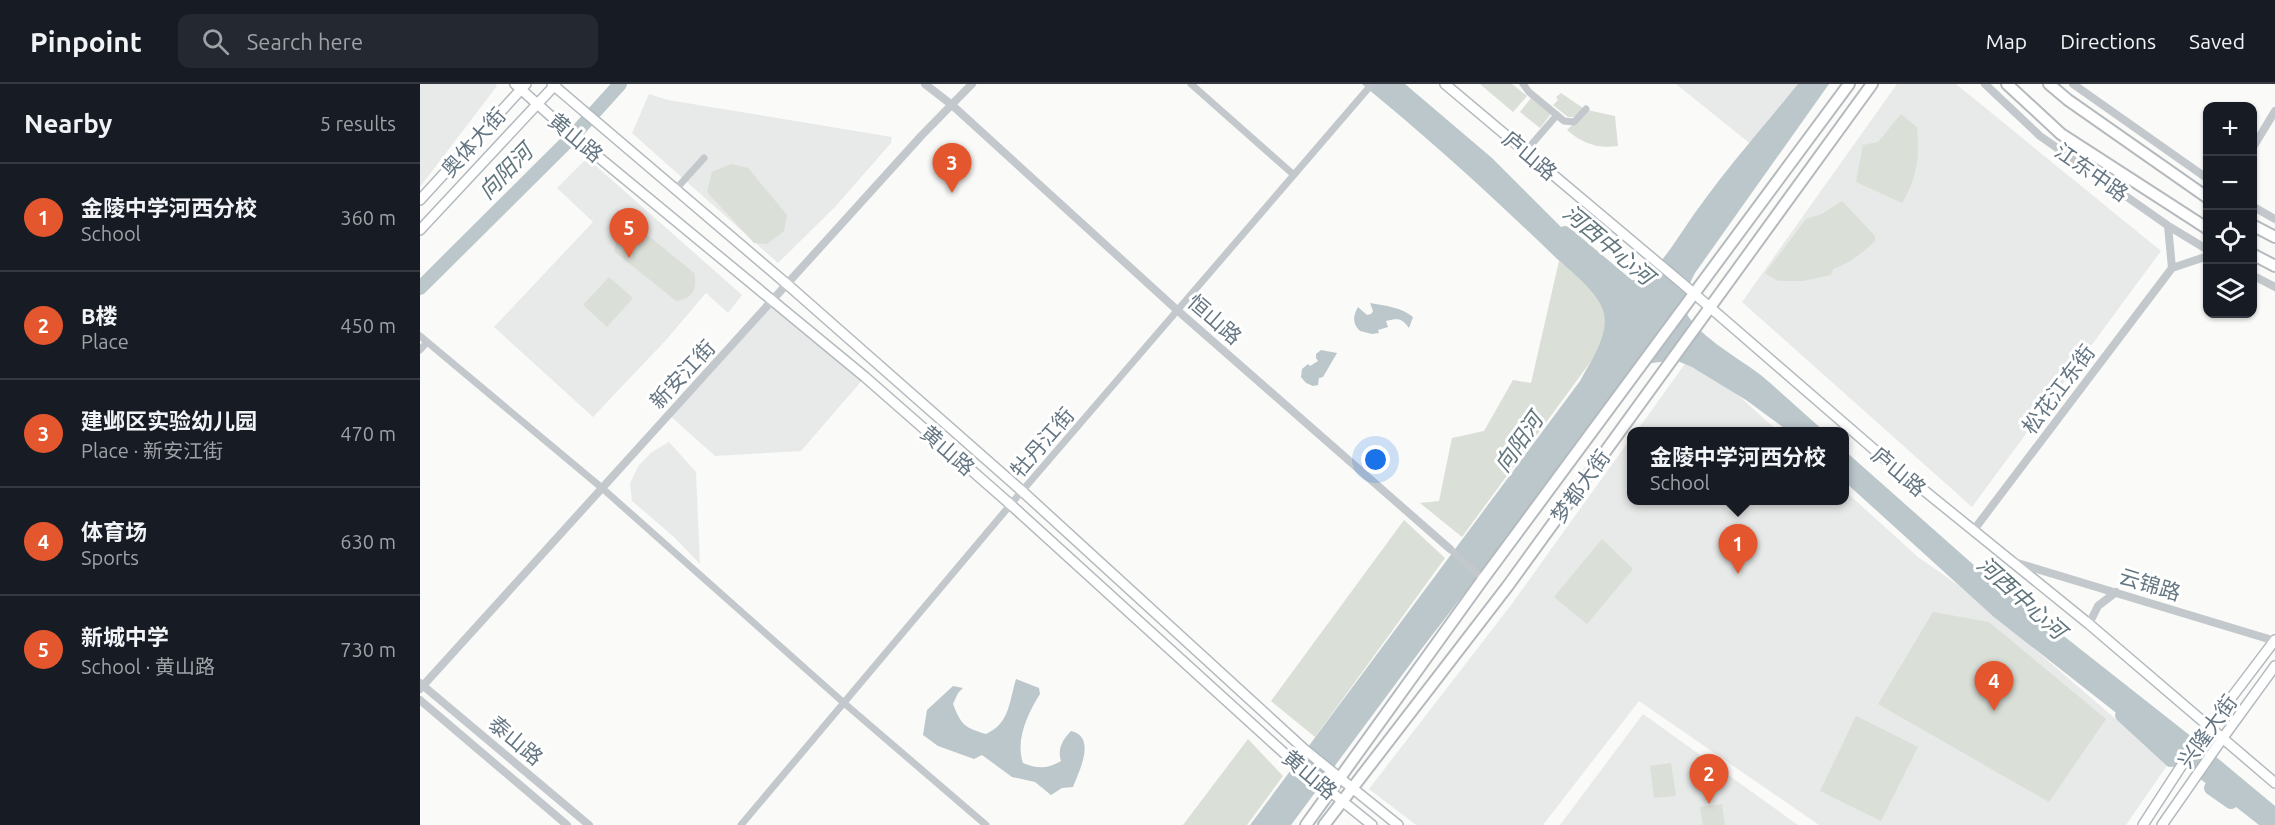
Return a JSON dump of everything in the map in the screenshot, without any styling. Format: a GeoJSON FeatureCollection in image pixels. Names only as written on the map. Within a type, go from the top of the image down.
{"type":"FeatureCollection","features":[{"type":"Feature","properties":{"kind":"main road","name":"庐山路"},"geometry":{"type":"LineString","coordinates":[[1445,84],[1683,284],[1691,298],[1707,312],[1846,427]]}},
{"type":"Feature","properties":{"kind":"main road","name":"梦都大街"},"geometry":{"type":"LineString","coordinates":[[1306,825],[1483,579],[1849,84]]}},
{"type":"Feature","properties":{"kind":"main road","name":"梦都大街"},"geometry":{"type":"LineString","coordinates":[[1324,825],[1507,587],[1872,84]]}},
{"type":"Feature","properties":{"kind":"main road","name":"江东中路"},"geometry":{"type":"LineString","coordinates":[[2007,84],[2061,134],[2203,226]]}},
{"type":"Feature","properties":{"kind":"main road"},"geometry":{"type":"LineString","coordinates":[[2049,84],[2068,100],[2203,194]]}},
{"type":"Feature","properties":{"kind":"main road","name":"奥体大街"},"geometry":{"type":"LineString","coordinates":[[420,230],[554,85]]}},
{"type":"Feature","properties":{"kind":"main road","name":"黄山路"},"geometry":{"type":"LineString","coordinates":[[554,85],[788,285],[1022,491],[1304,750],[1398,825]]}},
{"type":"Feature","properties":{"kind":"main road","name":"奥体大街"},"geometry":{"type":"LineString","coordinates":[[420,200],[521,86]]}},
{"type":"Feature","properties":{"kind":"main road","name":"黄山路"},"geometry":{"type":"LineString","coordinates":[[521,86],[536,103],[865,377],[1011,504],[1295,763],[1372,825]]}},
{"type":"Feature","properties":{"kind":"main road"},"geometry":{"type":"LineString","coordinates":[[2257,227],[2275,237]]}},
{"type":"Feature","properties":{"kind":"main road"},"geometry":{"type":"LineString","coordinates":[[2257,256],[2275,266]]}},
{"type":"Feature","properties":{"kind":"main road","name":"庐山路"},"geometry":{"type":"LineString","coordinates":[[1849,429],[2089,624],[2275,783]]}},
{"type":"Feature","properties":{"kind":"main road","name":"兴隆大街"},"geometry":{"type":"LineString","coordinates":[[2144,825],[2208,727],[2275,641]]}},
{"type":"Feature","properties":{"kind":"main road","name":"兴隆大街"},"geometry":{"type":"LineString","coordinates":[[2162,825],[2275,666]]}},
{"type":"Feature","properties":{"kind":"street","name":"恒山路"},"geometry":{"type":"LineString","coordinates":[[925,84],[952,105],[1176,310],[1483,579]]}},
{"type":"Feature","properties":{"kind":"street","name":"新安江街"},"geometry":{"type":"LineString","coordinates":[[421,686],[773,302],[914,144],[972,84]]}},
{"type":"Feature","properties":{"kind":"street"},"geometry":{"type":"LineString","coordinates":[[1191,84],[1294,175]]}},
{"type":"Feature","properties":{"kind":"street","name":"牡丹江街"},"geometry":{"type":"LineString","coordinates":[[741,825],[1176,310],[1372,84]]}},
{"type":"Feature","properties":{"kind":"street"},"geometry":{"type":"LineString","coordinates":[[1523,84],[1564,122],[1574,122],[1586,109]]}},
{"type":"Feature","properties":{"kind":"street","name":"江东中路"},"geometry":{"type":"LineString","coordinates":[[1985,84],[2040,136],[2168,226],[2203,247]]}},
{"type":"Feature","properties":{"kind":"street"},"geometry":{"type":"LineString","coordinates":[[2073,84],[2203,176]]}},
{"type":"Feature","properties":{"kind":"street"},"geometry":{"type":"LineString","coordinates":[[2257,142],[2275,111]]}},
{"type":"Feature","properties":{"kind":"street"},"geometry":{"type":"LineString","coordinates":[[1525,152],[1557,115]]}},
{"type":"Feature","properties":{"kind":"street"},"geometry":{"type":"LineString","coordinates":[[676,189],[704,158]]}},
{"type":"Feature","properties":{"kind":"street"},"geometry":{"type":"LineString","coordinates":[[2198,172],[2203,173]]}},
{"type":"Feature","properties":{"kind":"street"},"geometry":{"type":"LineString","coordinates":[[2257,205],[2265,214]]}},
{"type":"Feature","properties":{"kind":"street"},"geometry":{"type":"LineString","coordinates":[[2257,209],[2275,219]]}},
{"type":"Feature","properties":{"kind":"street"},"geometry":{"type":"LineString","coordinates":[[2168,226],[2172,268],[2203,258]]}},
{"type":"Feature","properties":{"kind":"street","name":"松花江东街"},"geometry":{"type":"LineString","coordinates":[[1973,531],[2172,268]]}},
{"type":"Feature","properties":{"kind":"street"},"geometry":{"type":"LineString","coordinates":[[2257,277],[2275,287]]}},
{"type":"Feature","properties":{"kind":"street"},"geometry":{"type":"LineString","coordinates":[[420,336],[602,488],[844,703],[986,825]]}},
{"type":"Feature","properties":{"kind":"street"},"geometry":{"type":"LineString","coordinates":[[420,350],[427,342]]}},
{"type":"Feature","properties":{"kind":"street","name":"云锦路"},"geometry":{"type":"LineString","coordinates":[[2014,562],[2275,641]]}},
{"type":"Feature","properties":{"kind":"street"},"geometry":{"type":"LineString","coordinates":[[2089,624],[2098,606],[2116,592]]}},
{"type":"Feature","properties":{"kind":"street","name":"泰山路"},"geometry":{"type":"LineString","coordinates":[[421,686],[589,825]]}},
{"type":"Feature","properties":{"kind":"street","name":"泰山路"},"geometry":{"type":"LineString","coordinates":[[420,700],[567,825]]}},
{"type":"Feature","properties":{"kind":"shaded area"},"geometry":{"type":"Polygon","coordinates":[[[420,84],[495,84],[497,86],[420,187],[420,84]]]}},
{"type":"Feature","properties":{"kind":"shaded area"},"geometry":{"type":"Polygon","coordinates":[[[1362,84],[1405,84],[1492,158],[1604,270],[1618,278],[1632,280],[1642,277],[1658,264],[1723,175],[1798,84],[1829,84],[1695,273],[1683,303],[1688,317],[1706,336],[1762,376],[1819,427],[1783,427],[1746,400],[1692,367],[1675,360],[1652,363],[1635,372],[1423,647],[1291,825],[1250,825],[1580,381],[1598,348],[1604,331],[1604,313],[1601,305],[1583,282],[1411,125],[1362,84]]]}},
{"type":"Feature","properties":{"kind":"shaded area"},"geometry":{"type":"Polygon","coordinates":[[[1480,84],[1512,84],[1527,96],[1513,112],[1480,84]]]}},
{"type":"Feature","properties":{"kind":"shaded area"},"geometry":{"type":"Polygon","coordinates":[[[1676,84],[1807,84],[1758,150],[1676,84]]]}},
{"type":"Feature","properties":{"kind":"shaded area"},"geometry":{"type":"Polygon","coordinates":[[[1897,84],[1956,84],[2161,251],[1972,507],[1742,302],[1897,84]]]}},
{"type":"Feature","properties":{"kind":"shaded area"},"geometry":{"type":"Polygon","coordinates":[[[1561,93],[1583,108],[1574,117],[1568,117],[1553,105],[1558,100],[1556,97],[1561,93]]]}},
{"type":"Feature","properties":{"kind":"shaded area"},"geometry":{"type":"Polygon","coordinates":[[[649,94],[668,100],[892,137],[891,143],[835,207],[778,263],[632,133],[649,94]]]}},
{"type":"Feature","properties":{"kind":"shaded area"},"geometry":{"type":"Polygon","coordinates":[[[1531,98],[1551,114],[1540,128],[1520,112],[1531,98]]]}},
{"type":"Feature","properties":{"kind":"shaded area"},"geometry":{"type":"Polygon","coordinates":[[[1587,110],[1615,116],[1618,146],[1603,147],[1590,144],[1567,130],[1587,110]]]}},
{"type":"Feature","properties":{"kind":"shaded area"},"geometry":{"type":"Polygon","coordinates":[[[1901,114],[1917,127],[1918,147],[1914,176],[1902,203],[1856,182],[1863,145],[1878,142],[1901,114]]]}},
{"type":"Feature","properties":{"kind":"shaded area"},"geometry":{"type":"Polygon","coordinates":[[[587,158],[742,295],[728,313],[706,293],[666,340],[593,417],[494,327],[593,222],[557,188],[587,158]]]}},
{"type":"Feature","properties":{"kind":"shaded area"},"geometry":{"type":"Polygon","coordinates":[[[731,164],[748,168],[787,215],[784,231],[767,244],[754,243],[707,192],[712,172],[731,164]]]}},
{"type":"Feature","properties":{"kind":"shaded area"},"geometry":{"type":"Polygon","coordinates":[[[1842,201],[1875,236],[1875,241],[1855,258],[1833,269],[1831,275],[1803,281],[1778,281],[1765,273],[1806,219],[1822,214],[1842,201]]]}},
{"type":"Feature","properties":{"kind":"shaded area"},"geometry":{"type":"Polygon","coordinates":[[[629,227],[639,228],[694,273],[695,288],[687,298],[676,301],[614,251],[618,236],[629,227]]]}},
{"type":"Feature","properties":{"kind":"shaded area"},"geometry":{"type":"Polygon","coordinates":[[[1559,261],[1616,300],[1619,323],[1462,537],[1420,503],[1439,501],[1452,438],[1484,431],[1513,380],[1531,383],[1559,261]]]}},
{"type":"Feature","properties":{"kind":"shaded area"},"geometry":{"type":"Polygon","coordinates":[[[609,277],[633,298],[607,327],[583,305],[609,277]]]}},
{"type":"Feature","properties":{"kind":"shaded area"},"geometry":{"type":"Polygon","coordinates":[[[773,302],[865,377],[801,451],[715,456],[669,415],[773,302]]]}},
{"type":"Feature","properties":{"kind":"shaded area"},"geometry":{"type":"Polygon","coordinates":[[[1370,303],[1393,307],[1413,317],[1409,328],[1404,322],[1394,319],[1386,321],[1388,327],[1378,330],[1379,333],[1360,331],[1354,319],[1355,313],[1358,307],[1367,315],[1371,314],[1373,311],[1370,303]]]}},
{"type":"Feature","properties":{"kind":"shaded area"},"geometry":{"type":"Polygon","coordinates":[[[1321,350],[1337,353],[1323,377],[1319,378],[1318,385],[1313,386],[1301,377],[1302,369],[1318,361],[1316,354],[1321,350]]]}},
{"type":"Feature","properties":{"kind":"shaded area"},"geometry":{"type":"Polygon","coordinates":[[[1692,354],[1774,427],[1640,427],[1692,354]]]}},
{"type":"Feature","properties":{"kind":"shaded area"},"geometry":{"type":"Polygon","coordinates":[[[669,442],[696,472],[700,564],[674,537],[632,501],[630,483],[639,465],[652,452],[669,442]]]}},
{"type":"Feature","properties":{"kind":"shaded area"},"geometry":{"type":"Polygon","coordinates":[[[1627,444],[1627,505],[1849,505],[1849,495],[1918,557],[1968,592],[2168,764],[2126,825],[1819,825],[1639,701],[1543,825],[1416,825],[1369,789],[1511,605],[1627,444]]]}},
{"type":"Feature","properties":{"kind":"shaded area"},"geometry":{"type":"Polygon","coordinates":[[[1849,454],[1976,567],[2197,741],[2275,806],[2275,825],[2259,825],[1994,617],[1849,486],[1849,454]]]}},
{"type":"Feature","properties":{"kind":"shaded area"},"geometry":{"type":"Polygon","coordinates":[[[1404,520],[1445,558],[1315,737],[1271,701],[1404,520]]]}},
{"type":"Feature","properties":{"kind":"shaded area"},"geometry":{"type":"Polygon","coordinates":[[[1602,539],[1633,569],[1587,624],[1554,597],[1602,539]]]}},
{"type":"Feature","properties":{"kind":"shaded area"},"geometry":{"type":"Polygon","coordinates":[[[1933,612],[1989,622],[2106,719],[2049,802],[1878,704],[1933,612]]]}},
{"type":"Feature","properties":{"kind":"shaded area"},"geometry":{"type":"Polygon","coordinates":[[[1016,679],[1039,688],[1040,694],[1024,727],[1021,745],[1023,763],[1042,767],[1056,764],[1061,761],[1060,748],[1066,737],[1071,731],[1079,734],[1085,747],[1082,764],[1073,787],[1062,788],[1051,795],[1035,782],[1012,777],[982,755],[974,759],[938,746],[923,735],[927,710],[953,686],[963,688],[953,704],[959,717],[965,725],[986,734],[1000,724],[1004,718],[1016,679]]]}},
{"type":"Feature","properties":{"kind":"shaded area"},"geometry":{"type":"Polygon","coordinates":[[[1643,714],[1798,825],[1560,825],[1643,714]]]}},
{"type":"Feature","properties":{"kind":"shaded area"},"geometry":{"type":"Polygon","coordinates":[[[1856,716],[1918,747],[1881,821],[1820,791],[1856,716]]]}},
{"type":"Feature","properties":{"kind":"shaded area"},"geometry":{"type":"Polygon","coordinates":[[[1248,739],[1283,776],[1247,825],[1183,825],[1248,739]]]}},
{"type":"Feature","properties":{"kind":"shaded area"},"geometry":{"type":"Polygon","coordinates":[[[1671,763],[1676,796],[1654,798],[1650,766],[1671,763]]]}},
{"type":"Feature","properties":{"kind":"shaded area"},"geometry":{"type":"Polygon","coordinates":[[[1722,804],[1725,825],[1703,825],[1700,807],[1722,804]]]}},
{"type":"Feature","properties":{"kind":"waterway","name":"向阳河"},"geometry":{"type":"LineString","coordinates":[[420,288],[573,136],[620,84]]}},
{"type":"Feature","properties":{"kind":"waterway","name":"河西中心河"},"geometry":{"type":"LineString","coordinates":[[1565,233],[1633,290]]}},
{"type":"Feature","properties":{"kind":"waterway","name":"河西中心河"},"geometry":{"type":"LineString","coordinates":[[2122,715],[2171,760]]}},
{"type":"Feature","properties":{"kind":"waterway","name":"河西中心河"},"geometry":{"type":"LineString","coordinates":[[2211,788],[2231,802]]}},
{"type":"Feature","properties":{"kind":"place","name":"建邺区实验幼儿园"},"geometry":{"type":"Point","coordinates":[952,193]}},
{"type":"Feature","properties":{"kind":"place","name":"新城中学"},"geometry":{"type":"Point","coordinates":[629,258]}},
{"type":"Feature","properties":{"kind":"place","name":"金陵中学河西分校"},"geometry":{"type":"Point","coordinates":[1738,574]}},
{"type":"Feature","properties":{"kind":"place","name":"体育场"},"geometry":{"type":"Point","coordinates":[1994,711]}},
{"type":"Feature","properties":{"kind":"place","name":"B楼"},"geometry":{"type":"Point","coordinates":[1709,804]}}]}
